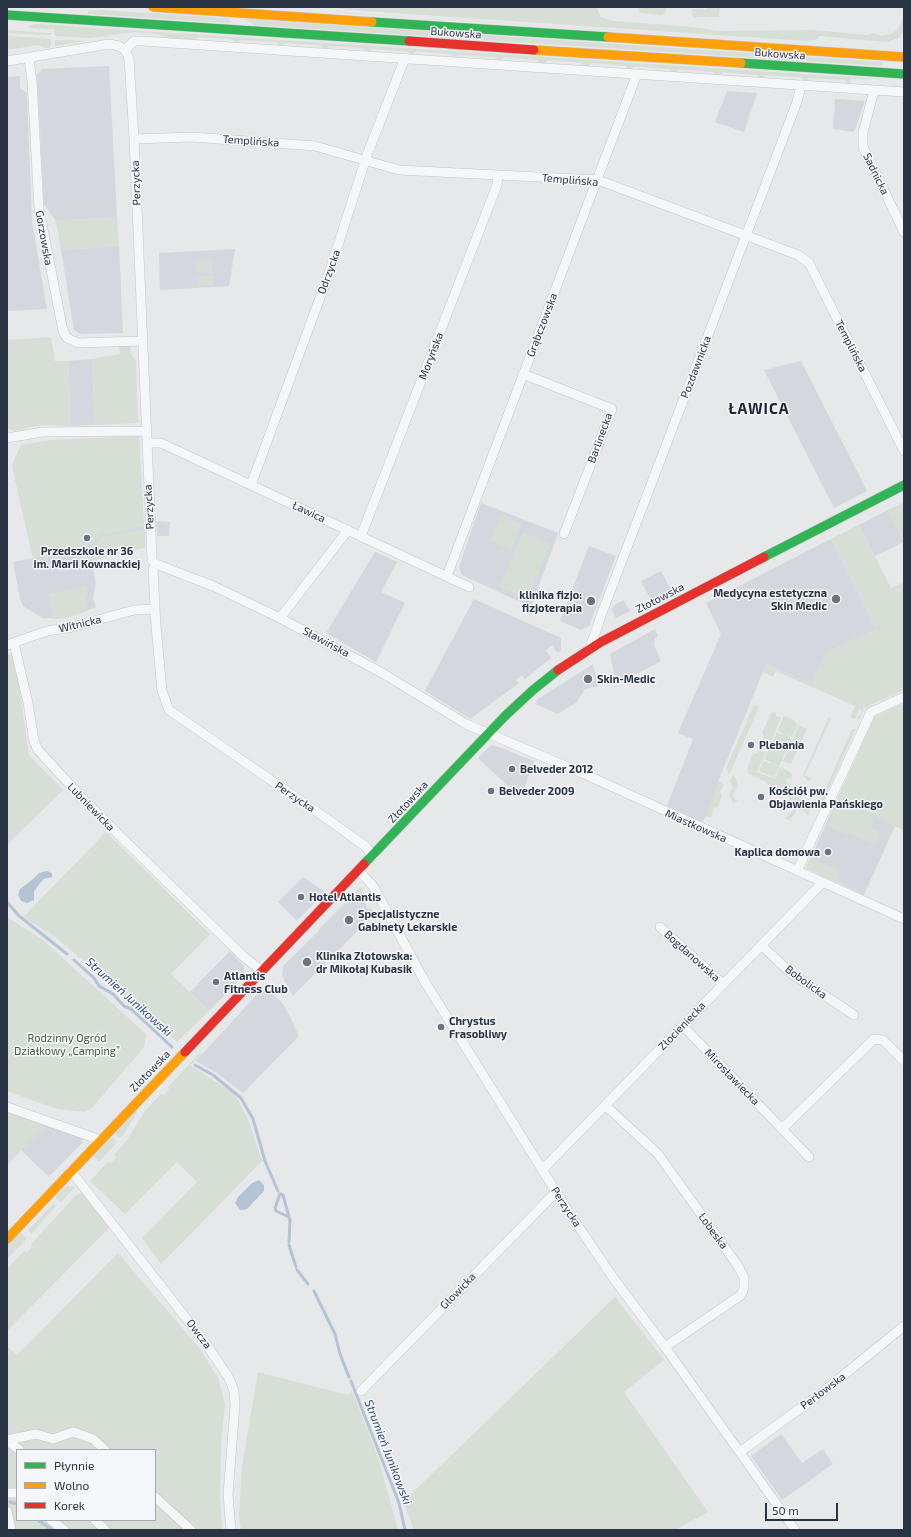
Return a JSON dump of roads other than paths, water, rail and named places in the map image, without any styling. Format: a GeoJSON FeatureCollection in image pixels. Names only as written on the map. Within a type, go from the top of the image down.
{"type":"FeatureCollection","features":[{"type":"Feature","properties":{"kind":"main road","name":"Bukowska"},"geometry":{"type":"LineString","coordinates":[[153,7],[904,57]]}},
{"type":"Feature","properties":{"kind":"main road","name":"Bukowska"},"geometry":{"type":"LineString","coordinates":[[7,15],[904,74]]}},
{"type":"Feature","properties":{"kind":"main road","name":"Złotowska"},"geometry":{"type":"LineString","coordinates":[[7,1238],[359,871],[488,734],[532,690],[590,648],[904,485]]}},
{"type":"Feature","properties":{"kind":"street"},"geometry":{"type":"LineString","coordinates":[[7,61],[109,44],[119,46],[124,50],[134,41],[167,42],[904,92]]}},
{"type":"Feature","properties":{"kind":"street","name":"Perzycka"},"geometry":{"type":"LineString","coordinates":[[124,50],[130,65],[152,560],[156,564],[153,570],[162,691],[169,710],[365,846],[373,856]]}},
{"type":"Feature","properties":{"kind":"street","name":"Gorzowska"},"geometry":{"type":"LineString","coordinates":[[29,58],[32,81],[39,209],[62,331],[67,338],[78,344],[143,341]]}},
{"type":"Feature","properties":{"kind":"street","name":"Odrzycka"},"geometry":{"type":"LineString","coordinates":[[251,485],[331,269],[366,162],[405,58]]}},
{"type":"Feature","properties":{"kind":"street","name":"Grąbczowska"},"geometry":{"type":"LineString","coordinates":[[447,576],[637,74]]}},
{"type":"Feature","properties":{"kind":"street","name":"Pozdawnicka"},"geometry":{"type":"LineString","coordinates":[[590,648],[797,102],[801,85]]}},
{"type":"Feature","properties":{"kind":"street","name":"Sadnicka"},"geometry":{"type":"LineString","coordinates":[[874,90],[863,133],[863,147],[904,232]]}},
{"type":"Feature","properties":{"kind":"street","name":"Templińska"},"geometry":{"type":"LineString","coordinates":[[134,139],[192,137],[315,146],[366,162],[399,170],[598,180],[798,255],[809,263],[904,450]]}},
{"type":"Feature","properties":{"kind":"street","name":"Moryńska"},"geometry":{"type":"LineString","coordinates":[[361,536],[497,184],[498,175]]}},
{"type":"Feature","properties":{"kind":"street","name":"Barlinecka"},"geometry":{"type":"LineString","coordinates":[[523,374],[612,409],[564,534]]}},
{"type":"Feature","properties":{"kind":"street"},"geometry":{"type":"LineString","coordinates":[[7,438],[43,432],[146,431]]}},
{"type":"Feature","properties":{"kind":"street","name":"Ławica"},"geometry":{"type":"LineString","coordinates":[[147,443],[161,443],[469,587]]}},
{"type":"Feature","properties":{"kind":"street"},"geometry":{"type":"LineString","coordinates":[[280,618],[348,530]]}},
{"type":"Feature","properties":{"kind":"street","name":"Sławińska"},"geometry":{"type":"LineString","coordinates":[[156,564],[195,578],[280,618],[384,674],[466,724],[488,734]]}},
{"type":"Feature","properties":{"kind":"street","name":"Witnicka"},"geometry":{"type":"LineString","coordinates":[[11,644],[47,631],[72,627],[134,610],[155,609]]}},
{"type":"Feature","properties":{"kind":"street","name":"Lubniewicka"},"geometry":{"type":"LineString","coordinates":[[11,644],[28,703],[34,741],[38,750],[89,805],[243,956],[262,971]]}},
{"type":"Feature","properties":{"kind":"street"},"geometry":{"type":"LineString","coordinates":[[797,871],[870,712],[904,697]]}},
{"type":"Feature","properties":{"kind":"street","name":"Miastkowska"},"geometry":{"type":"LineString","coordinates":[[488,734],[582,773],[904,919]]}},
{"type":"Feature","properties":{"kind":"street","name":"Perzycka"},"geometry":{"type":"LineString","coordinates":[[359,871],[372,886],[425,982],[556,1192],[614,1279],[665,1347],[795,1530]]}},
{"type":"Feature","properties":{"kind":"street","name":"Złocieniecka"},"geometry":{"type":"LineString","coordinates":[[542,1170],[823,882]]}},
{"type":"Feature","properties":{"kind":"street","name":"Bogdanowska"},"geometry":{"type":"LineString","coordinates":[[660,928],[723,984]]}},
{"type":"Feature","properties":{"kind":"street","name":"Bobolicka"},"geometry":{"type":"LineString","coordinates":[[761,945],[791,973],[854,1015]]}},
{"type":"Feature","properties":{"kind":"street","name":"Mirosławiecka"},"geometry":{"type":"LineString","coordinates":[[683,1026],[809,1157]]}},
{"type":"Feature","properties":{"kind":"street"},"geometry":{"type":"LineString","coordinates":[[782,1129],[872,1041],[877,1039],[883,1040],[904,1061]]}},
{"type":"Feature","properties":{"kind":"street","name":"Łobeska"},"geometry":{"type":"LineString","coordinates":[[606,1106],[658,1154],[738,1266],[744,1278],[744,1288],[741,1294],[665,1347]]}},
{"type":"Feature","properties":{"kind":"street"},"geometry":{"type":"LineString","coordinates":[[7,1107],[95,1138],[99,1142]]}},
{"type":"Feature","properties":{"kind":"street","name":"Owcza"},"geometry":{"type":"LineString","coordinates":[[71,1171],[200,1335],[229,1378],[234,1391],[235,1406],[228,1494],[231,1530]]}},
{"type":"Feature","properties":{"kind":"street","name":"Głowicka"},"geometry":{"type":"LineString","coordinates":[[361,1391],[556,1192]]}},
{"type":"Feature","properties":{"kind":"street","name":"Perłowska"},"geometry":{"type":"LineString","coordinates":[[740,1452],[824,1391],[904,1326]]}},
{"type":"Feature","properties":{"kind":"street"},"geometry":{"type":"LineString","coordinates":[[7,1441],[36,1434],[53,1439],[73,1432],[93,1439],[104,1449]]}},
{"type":"Feature","properties":{"kind":"street"},"geometry":{"type":"LineString","coordinates":[[7,1441],[18,1449]]}},
{"type":"Feature","properties":{"kind":"street"},"geometry":{"type":"LineString","coordinates":[[156,1498],[190,1530]]}},
{"type":"Feature","properties":{"kind":"street"},"geometry":{"type":"LineString","coordinates":[[7,1511],[11,1530]]}},
{"type":"Feature","properties":{"kind":"street"},"geometry":{"type":"LineString","coordinates":[[52,1521],[64,1530]]}},
{"type":"Feature","properties":{"kind":"street"},"geometry":{"type":"LineString","coordinates":[[95,1521],[105,1530]]}},
{"type":"Feature","properties":{"kind":"water"},"geometry":{"type":"Polygon","coordinates":[[[47,871],[52,873],[52,877],[44,879],[40,883],[34,892],[34,900],[27,903],[21,901],[18,895],[20,889],[39,873],[47,871]]]}},
{"type":"Feature","properties":{"kind":"water"},"geometry":{"type":"Polygon","coordinates":[[[259,1180],[264,1185],[264,1191],[247,1209],[240,1210],[235,1203],[238,1197],[252,1183],[259,1180]]]}},
{"type":"Feature","properties":{"kind":"waterway","name":"Strumień Junikowski"},"geometry":{"type":"LineString","coordinates":[[7,902],[18,915],[67,954]]}},
{"type":"Feature","properties":{"kind":"waterway","name":"Strumień Junikowski"},"geometry":{"type":"LineString","coordinates":[[74,960],[94,978],[99,986],[113,994],[124,1006],[131,1009],[172,1047]]}},
{"type":"Feature","properties":{"kind":"waterway","name":"Strumień Junikowski"},"geometry":{"type":"LineString","coordinates":[[195,1065],[213,1075],[241,1098],[253,1119],[265,1161],[278,1191]]}},
{"type":"Feature","properties":{"kind":"waterway","name":"Strumień Junikowski"},"geometry":{"type":"LineString","coordinates":[[275,1208],[280,1194],[283,1195],[290,1221],[289,1242]]}},
{"type":"Feature","properties":{"kind":"waterway","name":"Strumień Junikowski"},"geometry":{"type":"LineString","coordinates":[[275,1208],[276,1211],[289,1217]]}},
{"type":"Feature","properties":{"kind":"waterway","name":"Strumień Junikowski"},"geometry":{"type":"LineString","coordinates":[[289,1245],[296,1267]]}},
{"type":"Feature","properties":{"kind":"waterway","name":"Strumień Junikowski"},"geometry":{"type":"LineString","coordinates":[[297,1270],[308,1284]]}},
{"type":"Feature","properties":{"kind":"waterway","name":"Strumień Junikowski"},"geometry":{"type":"LineString","coordinates":[[314,1291],[335,1334],[340,1354],[349,1377]]}},
{"type":"Feature","properties":{"kind":"waterway","name":"Strumień Junikowski"},"geometry":{"type":"LineString","coordinates":[[351,1381],[399,1503],[405,1530]]}},
{"type":"Feature","properties":{"kind":"waterway"},"geometry":{"type":"LineString","coordinates":[[10,1502],[16,1504]]}},
{"type":"Feature","properties":{"kind":"waterway"},"geometry":{"type":"LineString","coordinates":[[39,1521],[52,1530]]}},
{"type":"Feature","properties":{"kind":"place","name":"Przedszkole nr 36 im. Marii Kownackiej"},"geometry":{"type":"Point","coordinates":[87,538]}},
{"type":"Feature","properties":{"kind":"place","name":"Medycyna estetyczna Skin Medic"},"geometry":{"type":"Point","coordinates":[836,599]}},
{"type":"Feature","properties":{"kind":"place","name":"klinika fizjo: fizjoterapia"},"geometry":{"type":"Point","coordinates":[591,601]}},
{"type":"Feature","properties":{"kind":"place","name":"Skin-Medic"},"geometry":{"type":"Point","coordinates":[588,679]}},
{"type":"Feature","properties":{"kind":"place","name":"Plebania"},"geometry":{"type":"Point","coordinates":[751,745]}},
{"type":"Feature","properties":{"kind":"place","name":"Belveder 2012"},"geometry":{"type":"Point","coordinates":[512,769]}},
{"type":"Feature","properties":{"kind":"place","name":"Belveder 2009"},"geometry":{"type":"Point","coordinates":[491,791]}},
{"type":"Feature","properties":{"kind":"place","name":"Kościół pw. Objawienia Pańskiego"},"geometry":{"type":"Point","coordinates":[761,797]}},
{"type":"Feature","properties":{"kind":"place","name":"Kaplica domowa"},"geometry":{"type":"Point","coordinates":[828,852]}},
{"type":"Feature","properties":{"kind":"place","name":"Hotel Atlantis"},"geometry":{"type":"Point","coordinates":[301,897]}},
{"type":"Feature","properties":{"kind":"place","name":"Specjalistyczne Gabinety Lekarskie"},"geometry":{"type":"Point","coordinates":[349,920]}},
{"type":"Feature","properties":{"kind":"place","name":"Klinika Złotowska: dr Mikołaj Kubasik"},"geometry":{"type":"Point","coordinates":[307,962]}},
{"type":"Feature","properties":{"kind":"place","name":"Atlantis Fitness Club"},"geometry":{"type":"Point","coordinates":[216,982]}},
{"type":"Feature","properties":{"kind":"place","name":"Chrystus Frasobliwy"},"geometry":{"type":"Point","coordinates":[441,1027]}},
{"type":"Feature","properties":{"kind":"district","name":"ŁAWICA"},"geometry":{"type":"Point","coordinates":[759,409]}},
{"type":"Feature","properties":{"kind":"park label","name":"Rodzinny Ogród Działkowy „Camping”"},"geometry":{"type":"Point","coordinates":[67,1044]}}]}
